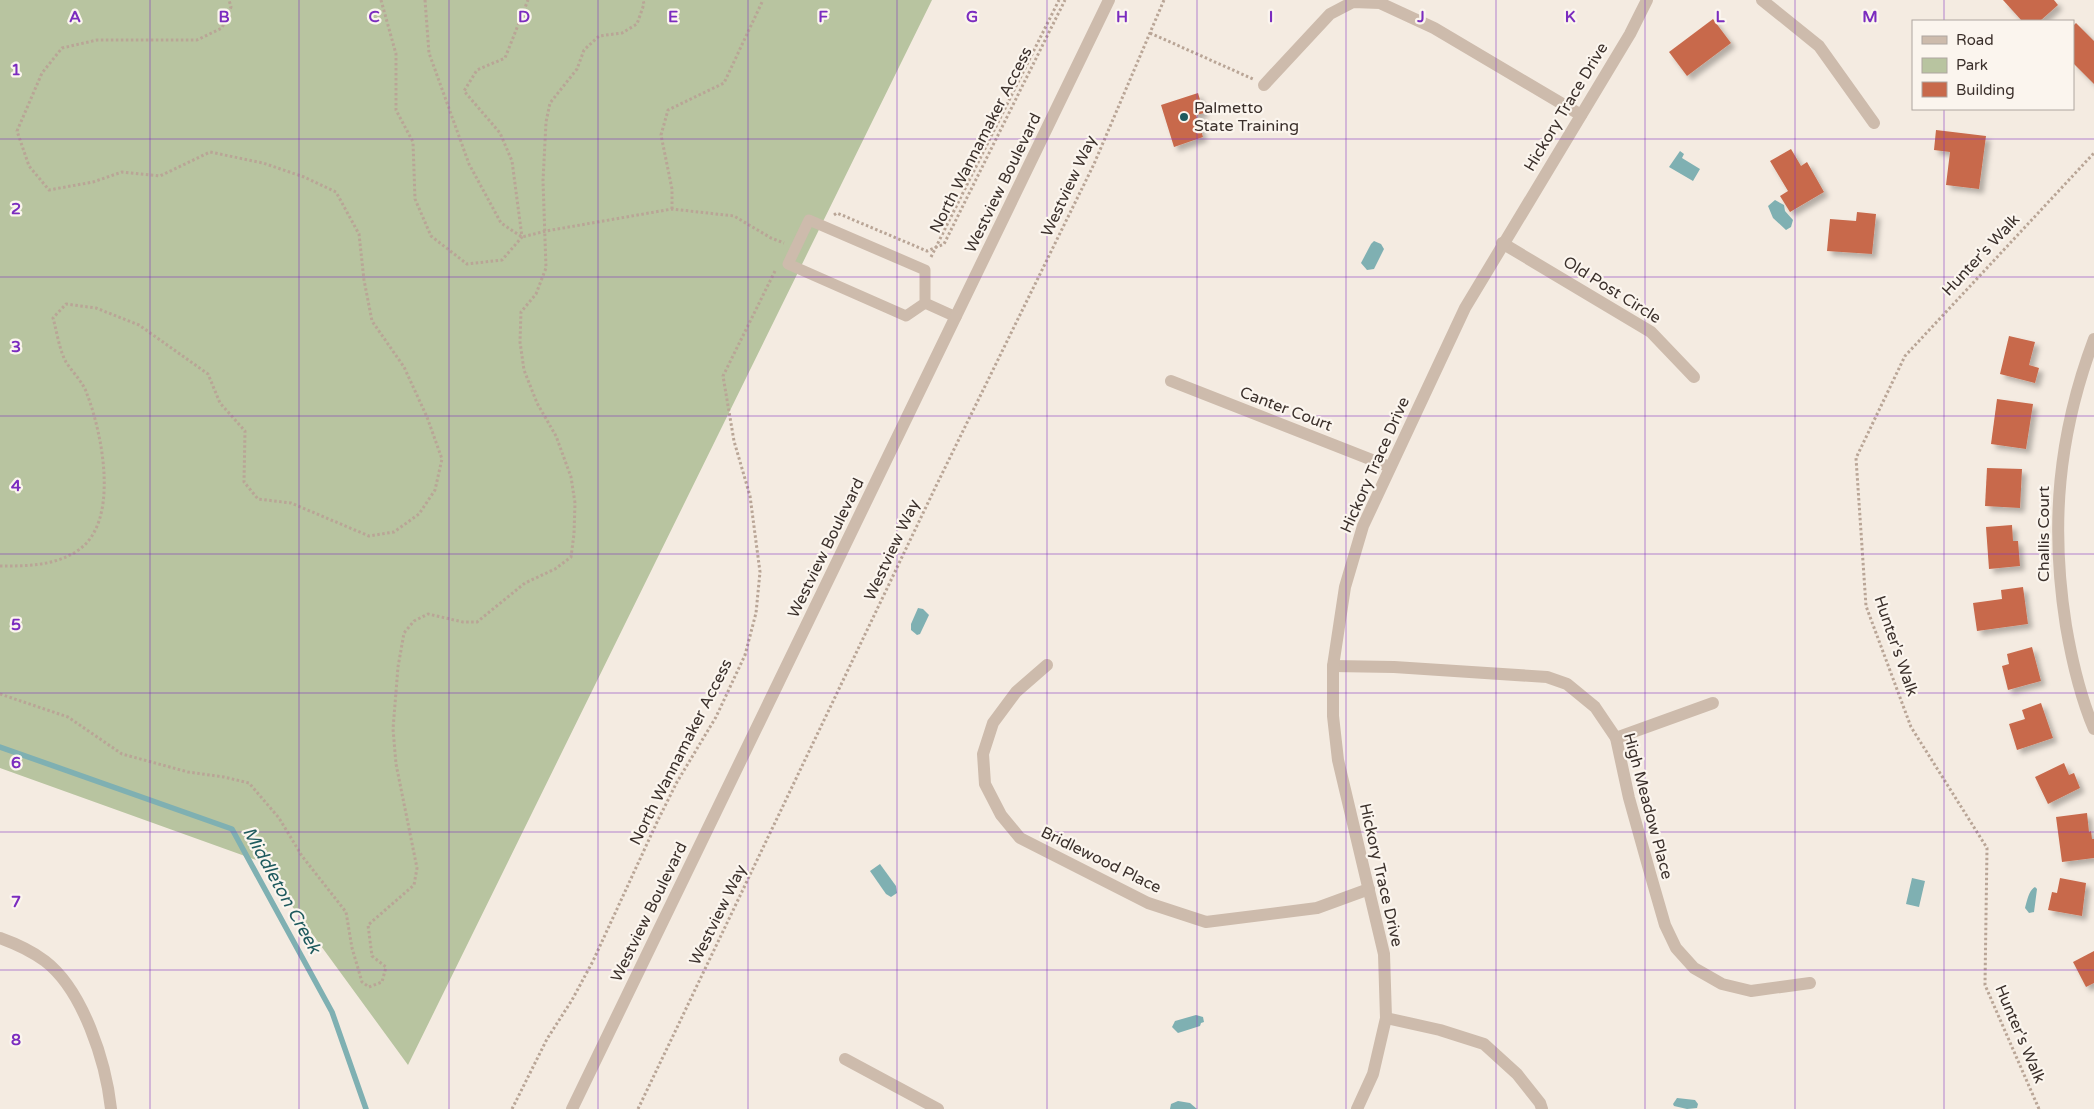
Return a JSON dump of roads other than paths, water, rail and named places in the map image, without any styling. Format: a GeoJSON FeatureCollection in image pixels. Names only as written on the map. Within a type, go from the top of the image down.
{"type":"FeatureCollection","features":[{"type":"Feature","properties":{"kind":"street","name":"Westview Boulevard"},"geometry":{"type":"LineString","coordinates":[[572,1109],[1109,0]]}},
{"type":"Feature","properties":{"kind":"street","name":"Hickory Trace Drive"},"geometry":{"type":"LineString","coordinates":[[1357,1109],[1373,1074],[1386,1018],[1384,954],[1338,760],[1333,716],[1333,666],[1344,587],[1364,526],[1464,308],[1630,34],[1647,0]]}},
{"type":"Feature","properties":{"kind":"street"},"geometry":{"type":"LineString","coordinates":[[1762,0],[1819,46],[1874,124]]}},
{"type":"Feature","properties":{"kind":"street"},"geometry":{"type":"LineString","coordinates":[[1264,84],[1330,14],[1353,2],[1380,4],[1434,28],[1581,115]]}},
{"type":"Feature","properties":{"kind":"street","name":"Old Post Circle"},"geometry":{"type":"LineString","coordinates":[[1502,243],[1651,332],[1694,377]]}},
{"type":"Feature","properties":{"kind":"street","name":"Challis Court"},"geometry":{"type":"LineString","coordinates":[[2092,721],[2072,661],[2060,588],[2056,534],[2060,470],[2075,393],[2094,339]]}},
{"type":"Feature","properties":{"kind":"street","name":"Canter Court"},"geometry":{"type":"LineString","coordinates":[[1171,381],[1390,467]]}},
{"type":"Feature","properties":{"kind":"street","name":"Bridlewood Place"},"geometry":{"type":"LineString","coordinates":[[1047,665],[1016,692],[993,723],[982,754],[985,784],[1001,815],[1020,838],[1148,903],[1206,922],[1317,908],[1369,889]]}},
{"type":"Feature","properties":{"kind":"street","name":"High Meadow Place"},"geometry":{"type":"LineString","coordinates":[[1333,666],[1394,667],[1547,677],[1567,684],[1595,707],[1616,738],[1629,798],[1650,873],[1665,925],[1676,948],[1694,968],[1722,984],[1751,991],[1810,983]]}},
{"type":"Feature","properties":{"kind":"street"},"geometry":{"type":"LineString","coordinates":[[1616,738],[1713,703]]}},
{"type":"Feature","properties":{"kind":"street"},"geometry":{"type":"LineString","coordinates":[[0,938],[45,961],[72,990],[94,1037],[111,1109]]}},
{"type":"Feature","properties":{"kind":"street"},"geometry":{"type":"LineString","coordinates":[[1386,1018],[1440,1030],[1484,1044],[1517,1074],[1540,1103],[1542,1109]]}},
{"type":"Feature","properties":{"kind":"street"},"geometry":{"type":"LineString","coordinates":[[846,1059],[938,1109]]}},
{"type":"Feature","properties":{"kind":"lane"},"geometry":{"type":"LineString","coordinates":[[809,220],[925,270],[925,303],[906,316],[788,264],[809,220]]}},
{"type":"Feature","properties":{"kind":"lane"},"geometry":{"type":"LineString","coordinates":[[925,303],[956,317]]}},
{"type":"Feature","properties":{"kind":"water"},"geometry":{"type":"Polygon","coordinates":[[[1680,151],[1684,154],[1682,158],[1700,169],[1693,181],[1669,167],[1680,151]]]}},
{"type":"Feature","properties":{"kind":"water"},"geometry":{"type":"Polygon","coordinates":[[[1775,200],[1784,205],[1785,211],[1793,220],[1791,227],[1786,230],[1773,218],[1768,206],[1775,200]]]}},
{"type":"Feature","properties":{"kind":"water"},"geometry":{"type":"Polygon","coordinates":[[[1374,241],[1381,244],[1384,249],[1374,269],[1367,270],[1361,263],[1374,241]]]}},
{"type":"Feature","properties":{"kind":"water"},"geometry":{"type":"Polygon","coordinates":[[[918,608],[923,609],[929,615],[920,634],[917,635],[911,630],[911,624],[918,608]]]}},
{"type":"Feature","properties":{"kind":"water"},"geometry":{"type":"Polygon","coordinates":[[[880,864],[896,886],[897,893],[891,897],[886,894],[870,871],[880,864]]]}},
{"type":"Feature","properties":{"kind":"water"},"geometry":{"type":"Polygon","coordinates":[[[1912,878],[1925,881],[1919,907],[1906,904],[1912,878]]]}},
{"type":"Feature","properties":{"kind":"water"},"geometry":{"type":"Polygon","coordinates":[[[2035,887],[2037,889],[2034,912],[2029,913],[2025,908],[2030,893],[2035,887]]]}},
{"type":"Feature","properties":{"kind":"water"},"geometry":{"type":"Polygon","coordinates":[[[1196,1015],[1203,1017],[1204,1022],[1200,1026],[1178,1033],[1172,1027],[1175,1021],[1196,1015]]]}},
{"type":"Feature","properties":{"kind":"water"},"geometry":{"type":"Polygon","coordinates":[[[1677,1098],[1695,1100],[1698,1104],[1697,1108],[1687,1109],[1674,1106],[1673,1104],[1677,1098]]]}},
{"type":"Feature","properties":{"kind":"water"},"geometry":{"type":"Polygon","coordinates":[[[1178,1101],[1190,1103],[1197,1109],[1170,1109],[1171,1104],[1178,1101]]]}},
{"type":"Feature","properties":{"kind":"waterway","name":"Middleton Creek"},"geometry":{"type":"LineString","coordinates":[[0,747],[232,829],[332,1012],[366,1109]]}},
{"type":"Feature","properties":{"kind":"place","name":"Palmetto State Training"},"geometry":{"type":"Point","coordinates":[1184,117]}}]}
